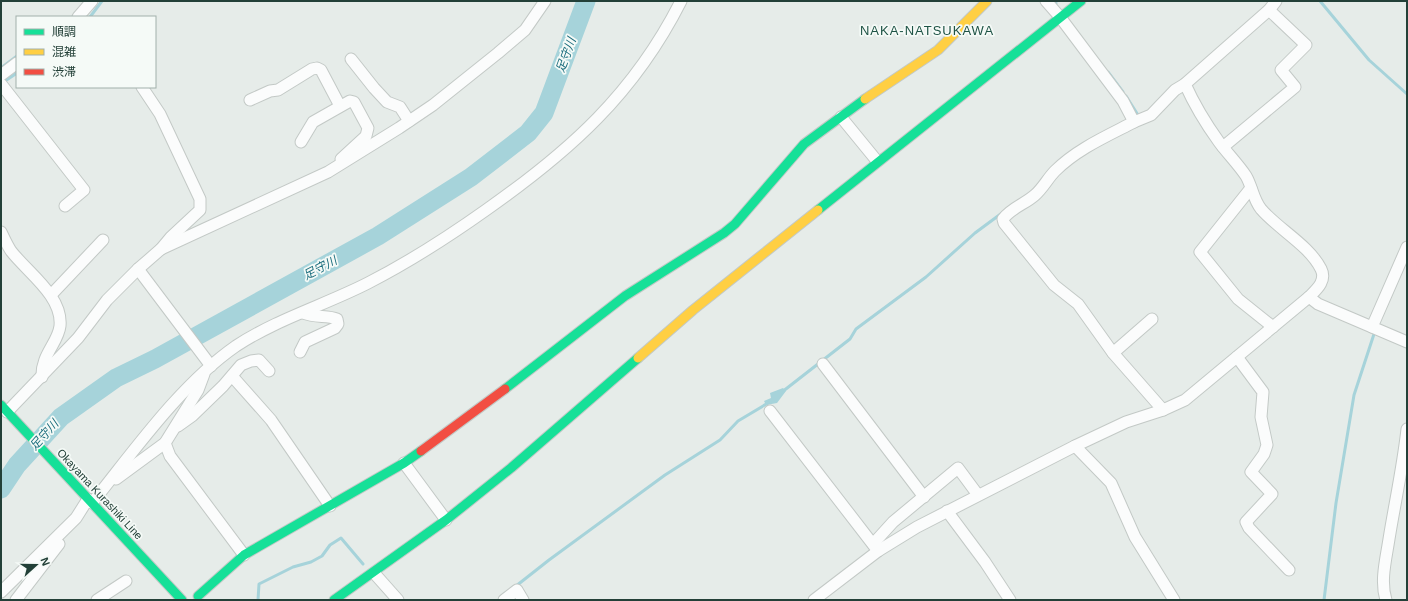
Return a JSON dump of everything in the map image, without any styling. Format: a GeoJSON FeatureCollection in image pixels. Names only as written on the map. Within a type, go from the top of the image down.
{"type":"FeatureCollection","features":[{"type":"Feature","properties":{"kind":"street"},"geometry":{"type":"LineString","coordinates":[[81,16],[92,1]]}},
{"type":"Feature","properties":{"kind":"street"},"geometry":{"type":"LineString","coordinates":[[161,249],[328,172],[409,121],[471,76],[525,30],[545,1]]}},
{"type":"Feature","properties":{"kind":"street"},"geometry":{"type":"LineString","coordinates":[[100,493],[140,442],[208,367],[235,347],[257,334],[366,284],[433,246],[504,197],[565,150],[596,122],[636,76],[654,49],[681,1]]}},
{"type":"Feature","properties":{"kind":"street"},"geometry":{"type":"LineString","coordinates":[[198,596],[244,555],[404,463],[527,373],[625,296],[735,224],[804,144],[877,90],[938,50],[987,1]]}},
{"type":"Feature","properties":{"kind":"street"},"geometry":{"type":"LineString","coordinates":[[1046,1],[1060,17],[1123,101],[1133,119]]}},
{"type":"Feature","properties":{"kind":"street"},"geometry":{"type":"LineString","coordinates":[[334,600],[446,520],[511,468],[692,310],[1080,1]]}},
{"type":"Feature","properties":{"kind":"street"},"geometry":{"type":"LineString","coordinates":[[1163,410],[1113,352],[1078,304],[1054,285],[1004,224],[1003,219],[1007,214],[1036,195],[1055,171],[1066,162],[1133,119],[1151,115],[1174,90],[1185,84],[1272,6],[1306,45],[1281,70],[1295,87],[1223,147]]}},
{"type":"Feature","properties":{"kind":"street"},"geometry":{"type":"LineString","coordinates":[[351,59],[387,102],[400,107],[409,121]]}},
{"type":"Feature","properties":{"kind":"street"},"geometry":{"type":"LineString","coordinates":[[1,75],[16,64]]}},
{"type":"Feature","properties":{"kind":"street"},"geometry":{"type":"LineString","coordinates":[[250,100],[270,91],[278,90],[312,69],[317,68],[321,70],[340,106]]}},
{"type":"Feature","properties":{"kind":"street"},"geometry":{"type":"LineString","coordinates":[[814,600],[876,547],[1074,446],[1126,422],[1163,410],[1185,400],[1309,297],[1321,284],[1324,276],[1321,269],[1304,248],[1272,221],[1259,207],[1246,176],[1223,147],[1194,103],[1185,84]]}},
{"type":"Feature","properties":{"kind":"street"},"geometry":{"type":"LineString","coordinates":[[2,85],[84,190],[65,206]]}},
{"type":"Feature","properties":{"kind":"street"},"geometry":{"type":"LineString","coordinates":[[5,413],[42,377],[78,338],[107,300],[140,271],[171,236],[200,210],[200,199],[160,114],[143,88]]}},
{"type":"Feature","properties":{"kind":"street"},"geometry":{"type":"LineString","coordinates":[[301,142],[313,122],[350,101],[354,102],[368,128],[366,136],[328,172]]}},
{"type":"Feature","properties":{"kind":"street"},"geometry":{"type":"LineString","coordinates":[[841,117],[878,161]]}},
{"type":"Feature","properties":{"kind":"street"},"geometry":{"type":"LineString","coordinates":[[1251,188],[1200,252],[1238,298],[1273,327]]}},
{"type":"Feature","properties":{"kind":"street"},"geometry":{"type":"LineString","coordinates":[[1,232],[10,250],[51,295],[59,314],[60,326],[42,367],[42,377]]}},
{"type":"Feature","properties":{"kind":"street"},"geometry":{"type":"LineString","coordinates":[[51,295],[103,240]]}},
{"type":"Feature","properties":{"kind":"street"},"geometry":{"type":"LineString","coordinates":[[1375,328],[1407,247]]}},
{"type":"Feature","properties":{"kind":"street"},"geometry":{"type":"LineString","coordinates":[[140,271],[208,367]]}},
{"type":"Feature","properties":{"kind":"street"},"geometry":{"type":"LineString","coordinates":[[1309,297],[1318,304],[1407,342]]}},
{"type":"Feature","properties":{"kind":"street"},"geometry":{"type":"LineString","coordinates":[[300,352],[305,342],[335,328],[338,324],[337,319],[333,317],[314,317],[303,313]]}},
{"type":"Feature","properties":{"kind":"street"},"geometry":{"type":"LineString","coordinates":[[1113,352],[1152,319]]}},
{"type":"Feature","properties":{"kind":"street"},"geometry":{"type":"LineString","coordinates":[[1237,357],[1263,392],[1261,417],[1267,445],[1264,454],[1251,472],[1272,494],[1246,522],[1249,528],[1289,570]]}},
{"type":"Feature","properties":{"kind":"street"},"geometry":{"type":"LineString","coordinates":[[173,429],[192,416],[241,365],[259,360],[269,371]]}},
{"type":"Feature","properties":{"kind":"street"},"geometry":{"type":"LineString","coordinates":[[823,364],[924,497]]}},
{"type":"Feature","properties":{"kind":"street"},"geometry":{"type":"LineString","coordinates":[[17,599],[76,518],[88,499],[100,493],[165,442],[198,390],[208,367]]}},
{"type":"Feature","properties":{"kind":"street"},"geometry":{"type":"LineString","coordinates":[[232,376],[271,420],[330,506]]}},
{"type":"Feature","properties":{"kind":"street"},"geometry":{"type":"LineString","coordinates":[[770,411],[876,547]]}},
{"type":"Feature","properties":{"kind":"street","name":"Okayama Kurashiki Line"},"geometry":{"type":"LineString","coordinates":[[5,413],[182,600]]}},
{"type":"Feature","properties":{"kind":"street"},"geometry":{"type":"LineString","coordinates":[[1386,600],[1382,589],[1387,551],[1405,464],[1407,429]]}},
{"type":"Feature","properties":{"kind":"street"},"geometry":{"type":"LineString","coordinates":[[165,442],[170,456],[244,555]]}},
{"type":"Feature","properties":{"kind":"street"},"geometry":{"type":"LineString","coordinates":[[1074,446],[1111,483],[1135,537],[1174,600]]}},
{"type":"Feature","properties":{"kind":"street"},"geometry":{"type":"LineString","coordinates":[[404,463],[446,520]]}},
{"type":"Feature","properties":{"kind":"street"},"geometry":{"type":"LineString","coordinates":[[876,547],[893,522],[958,468],[978,495]]}},
{"type":"Feature","properties":{"kind":"street"},"geometry":{"type":"LineString","coordinates":[[947,511],[985,562],[1010,600]]}},
{"type":"Feature","properties":{"kind":"street"},"geometry":{"type":"LineString","coordinates":[[1,592],[76,518]]}},
{"type":"Feature","properties":{"kind":"street"},"geometry":{"type":"LineString","coordinates":[[374,572],[398,600]]}},
{"type":"Feature","properties":{"kind":"street"},"geometry":{"type":"LineString","coordinates":[[96,600],[126,581]]}},
{"type":"Feature","properties":{"kind":"street"},"geometry":{"type":"LineString","coordinates":[[504,600],[517,590],[523,600]]}},
{"type":"Feature","properties":{"kind":"water"},"geometry":{"type":"Polygon","coordinates":[[[783,388],[786,391],[777,403],[766,405],[764,401],[771,398],[770,393],[783,388]]]}},
{"type":"Feature","properties":{"kind":"waterway"},"geometry":{"type":"LineString","coordinates":[[91,16],[102,1]]}},
{"type":"Feature","properties":{"kind":"waterway","name":"足守川"},"geometry":{"type":"LineString","coordinates":[[1,489],[17,465],[61,417],[116,378],[155,359],[378,236],[471,177],[528,133],[544,113],[586,1]]}},
{"type":"Feature","properties":{"kind":"waterway"},"geometry":{"type":"LineString","coordinates":[[1320,1],[1369,60],[1407,94]]}},
{"type":"Feature","properties":{"kind":"waterway"},"geometry":{"type":"LineString","coordinates":[[1,68],[16,57]]}},
{"type":"Feature","properties":{"kind":"waterway"},"geometry":{"type":"LineString","coordinates":[[1108,72],[1123,92]]}},
{"type":"Feature","properties":{"kind":"waterway"},"geometry":{"type":"LineString","coordinates":[[2,83],[16,74]]}},
{"type":"Feature","properties":{"kind":"waterway"},"geometry":{"type":"LineString","coordinates":[[1126,96],[1138,115],[1136,116]]}},
{"type":"Feature","properties":{"kind":"waterway"},"geometry":{"type":"LineString","coordinates":[[782,392],[850,339],[856,329],[926,277],[975,233],[1002,213]]}},
{"type":"Feature","properties":{"kind":"waterway"},"geometry":{"type":"LineString","coordinates":[[1324,600],[1336,503],[1354,395],[1375,331]]}},
{"type":"Feature","properties":{"kind":"waterway"},"geometry":{"type":"LineString","coordinates":[[516,586],[665,475],[720,440],[738,421],[768,403]]}},
{"type":"Feature","properties":{"kind":"waterway"},"geometry":{"type":"LineString","coordinates":[[258,600],[259,584],[293,567],[311,562],[322,556],[330,545],[341,538],[363,564]]}},
{"type":"Feature","properties":{"kind":"traffic: fast"},"geometry":{"type":"LineString","coordinates":[[818,210],[1081,1]]}},
{"type":"Feature","properties":{"kind":"traffic: fast"},"geometry":{"type":"LineString","coordinates":[[505,389],[625,296],[724,233],[735,224],[804,144],[865,99]]}},
{"type":"Feature","properties":{"kind":"traffic: fast"},"geometry":{"type":"LineString","coordinates":[[334,600],[446,520],[511,468],[638,358]]}},
{"type":"Feature","properties":{"kind":"traffic: fast"},"geometry":{"type":"LineString","coordinates":[[1,405],[182,600]]}},
{"type":"Feature","properties":{"kind":"traffic: fast"},"geometry":{"type":"LineString","coordinates":[[198,596],[244,555],[404,463],[421,451]]}},
{"type":"Feature","properties":{"kind":"traffic: slow"},"geometry":{"type":"LineString","coordinates":[[865,99],[938,50],[987,1]]}},
{"type":"Feature","properties":{"kind":"traffic: slow"},"geometry":{"type":"LineString","coordinates":[[638,358],[693,310],[818,210]]}},
{"type":"Feature","properties":{"kind":"traffic: jam"},"geometry":{"type":"LineString","coordinates":[[421,451],[505,389]]}},
{"type":"Feature","properties":{"kind":"district","name":"NAKA-NATSUKAWA"},"geometry":{"type":"Point","coordinates":[927,30]}}]}
